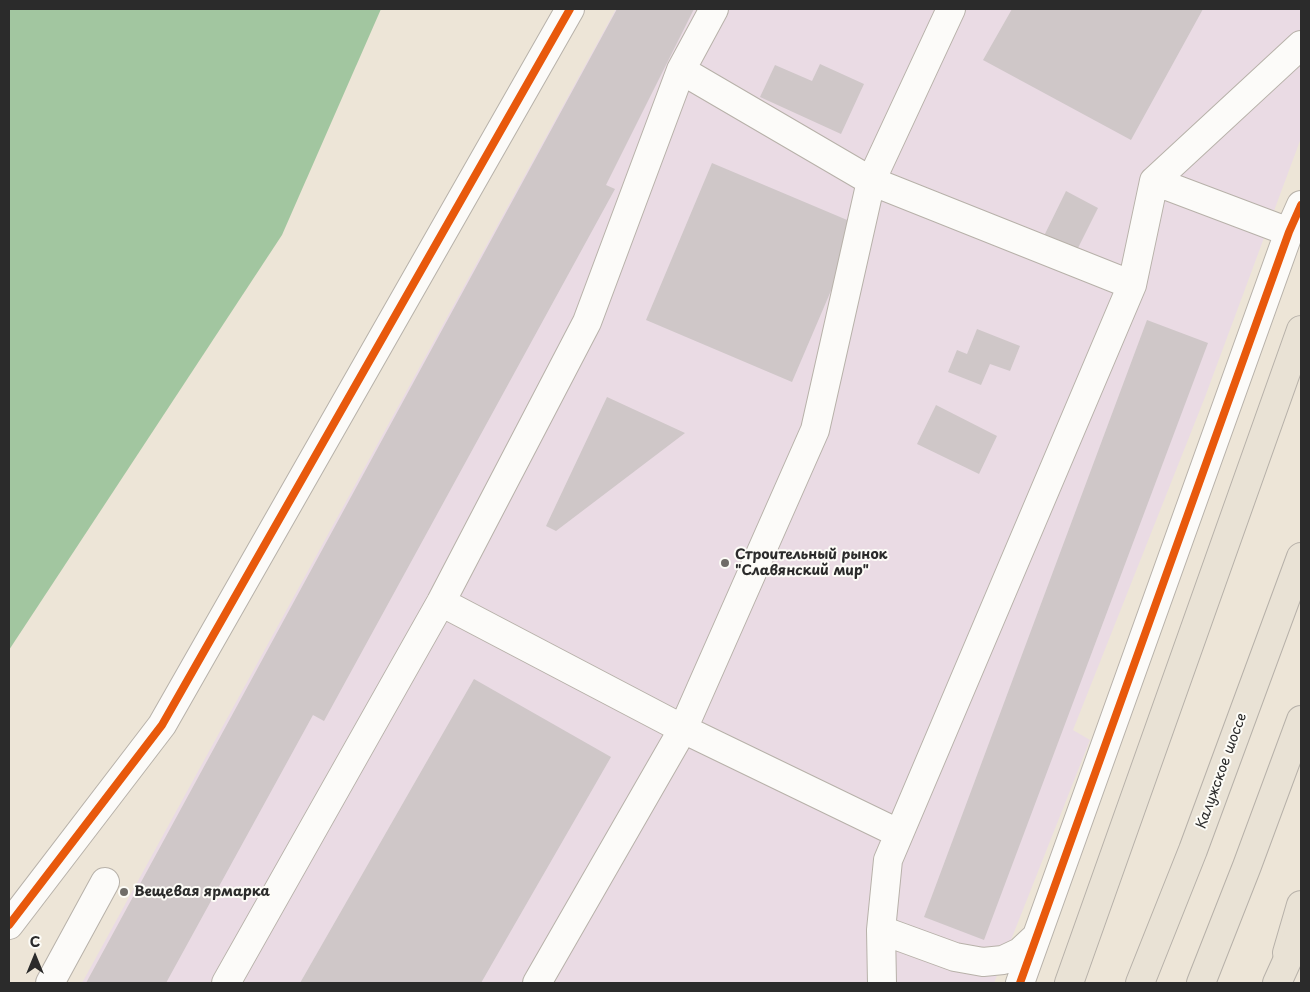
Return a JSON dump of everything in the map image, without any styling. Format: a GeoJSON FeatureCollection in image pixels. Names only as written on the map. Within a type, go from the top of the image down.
{"type":"FeatureCollection","features":[{"type":"Feature","properties":{"kind":"main road"},"geometry":{"type":"LineString","coordinates":[[1069,983],[1301,330]]}},
{"type":"Feature","properties":{"kind":"main road","name":"Калужское шоссе"},"geometry":{"type":"LineString","coordinates":[[1140,983],[1193,850],[1301,557]]}},
{"type":"Feature","properties":{"kind":"main road"},"geometry":{"type":"LineString","coordinates":[[1201,983],[1301,720]]}},
{"type":"Feature","properties":{"kind":"main road"},"geometry":{"type":"LineString","coordinates":[[1279,979],[1301,905]]}},
{"type":"Feature","properties":{"kind":"main road"},"geometry":{"type":"LineString","coordinates":[[1279,979],[1301,930]]}},
{"type":"Feature","properties":{"kind":"street"},"geometry":{"type":"LineString","coordinates":[[9,925],[162,725],[570,9]]}},
{"type":"Feature","properties":{"kind":"street"},"geometry":{"type":"LineString","coordinates":[[226,983],[441,602],[587,322],[681,70],[714,9]]}},
{"type":"Feature","properties":{"kind":"street"},"geometry":{"type":"LineString","coordinates":[[537,983],[683,729],[815,430],[872,181],[951,9]]}},
{"type":"Feature","properties":{"kind":"street"},"geometry":{"type":"LineString","coordinates":[[882,983],[881,930],[888,860],[1132,284],[1154,182],[1301,45]]}},
{"type":"Feature","properties":{"kind":"street"},"geometry":{"type":"LineString","coordinates":[[681,70],[872,181],[1132,284]]}},
{"type":"Feature","properties":{"kind":"street"},"geometry":{"type":"LineString","coordinates":[[1154,182],[1290,232]]}},
{"type":"Feature","properties":{"kind":"street"},"geometry":{"type":"LineString","coordinates":[[1020,983],[1301,205]]}},
{"type":"Feature","properties":{"kind":"street"},"geometry":{"type":"LineString","coordinates":[[441,602],[683,729],[898,833]]}},
{"type":"Feature","properties":{"kind":"street"},"geometry":{"type":"LineString","coordinates":[[50,983],[105,882]]}},
{"type":"Feature","properties":{"kind":"street"},"geometry":{"type":"LineString","coordinates":[[881,930],[954,957],[983,962],[1004,960],[1020,952],[1036,937]]}},
{"type":"Feature","properties":{"kind":"shaded area","name":"Строительный рынок \"Славянский мир\""},"geometry":{"type":"Polygon","coordinates":[[[616,9],[1301,9],[1301,138],[1205,397],[1073,730],[1090,740],[994,983],[82,983],[616,9]]]}},
{"type":"Feature","properties":{"kind":"green space"},"geometry":{"type":"Polygon","coordinates":[[[9,9],[381,9],[282,235],[9,650],[9,9]]]}},
{"type":"Feature","properties":{"kind":"building"},"geometry":{"type":"Polygon","coordinates":[[[617,9],[694,9],[606,185],[615,189],[324,721],[313,715],[166,983],[86,983],[617,9]]]}},
{"type":"Feature","properties":{"kind":"building"},"geometry":{"type":"Polygon","coordinates":[[[1012,9],[1203,9],[1131,140],[983,60],[1012,9]]]}},
{"type":"Feature","properties":{"kind":"building"},"geometry":{"type":"Polygon","coordinates":[[[820,64],[864,84],[841,134],[760,97],[775,65],[812,81],[820,64]]]}},
{"type":"Feature","properties":{"kind":"building"},"geometry":{"type":"Polygon","coordinates":[[[712,163],[859,225],[792,382],[646,320],[712,163]]]}},
{"type":"Feature","properties":{"kind":"building"},"geometry":{"type":"Polygon","coordinates":[[[1066,191],[1098,208],[1075,254],[1043,238],[1066,191]]]}},
{"type":"Feature","properties":{"kind":"building"},"geometry":{"type":"Polygon","coordinates":[[[1147,320],[1208,343],[984,940],[924,917],[1147,320]]]}},
{"type":"Feature","properties":{"kind":"building"},"geometry":{"type":"Polygon","coordinates":[[[977,329],[1020,346],[1010,371],[990,364],[981,385],[948,372],[957,350],[967,354],[977,329]]]}},
{"type":"Feature","properties":{"kind":"building"},"geometry":{"type":"Polygon","coordinates":[[[607,397],[685,433],[556,531],[546,526],[607,397]]]}},
{"type":"Feature","properties":{"kind":"building"},"geometry":{"type":"Polygon","coordinates":[[[936,405],[997,436],[979,474],[917,444],[936,405]]]}},
{"type":"Feature","properties":{"kind":"building"},"geometry":{"type":"Polygon","coordinates":[[[474,679],[611,757],[481,983],[300,983],[474,679]]]}},
{"type":"Feature","properties":{"kind":"cycle path"},"geometry":{"type":"LineString","coordinates":[[9,925],[162,725],[570,9]]}},
{"type":"Feature","properties":{"kind":"cycle path"},"geometry":{"type":"LineString","coordinates":[[1020,983],[1289,232],[1301,205]]}},
{"type":"Feature","properties":{"kind":"place","name":"Строительный рынок \"Славянский мир\""},"geometry":{"type":"Point","coordinates":[725,563]}},
{"type":"Feature","properties":{"kind":"place","name":"Вещевая ярмарка"},"geometry":{"type":"Point","coordinates":[124,892]}}]}
